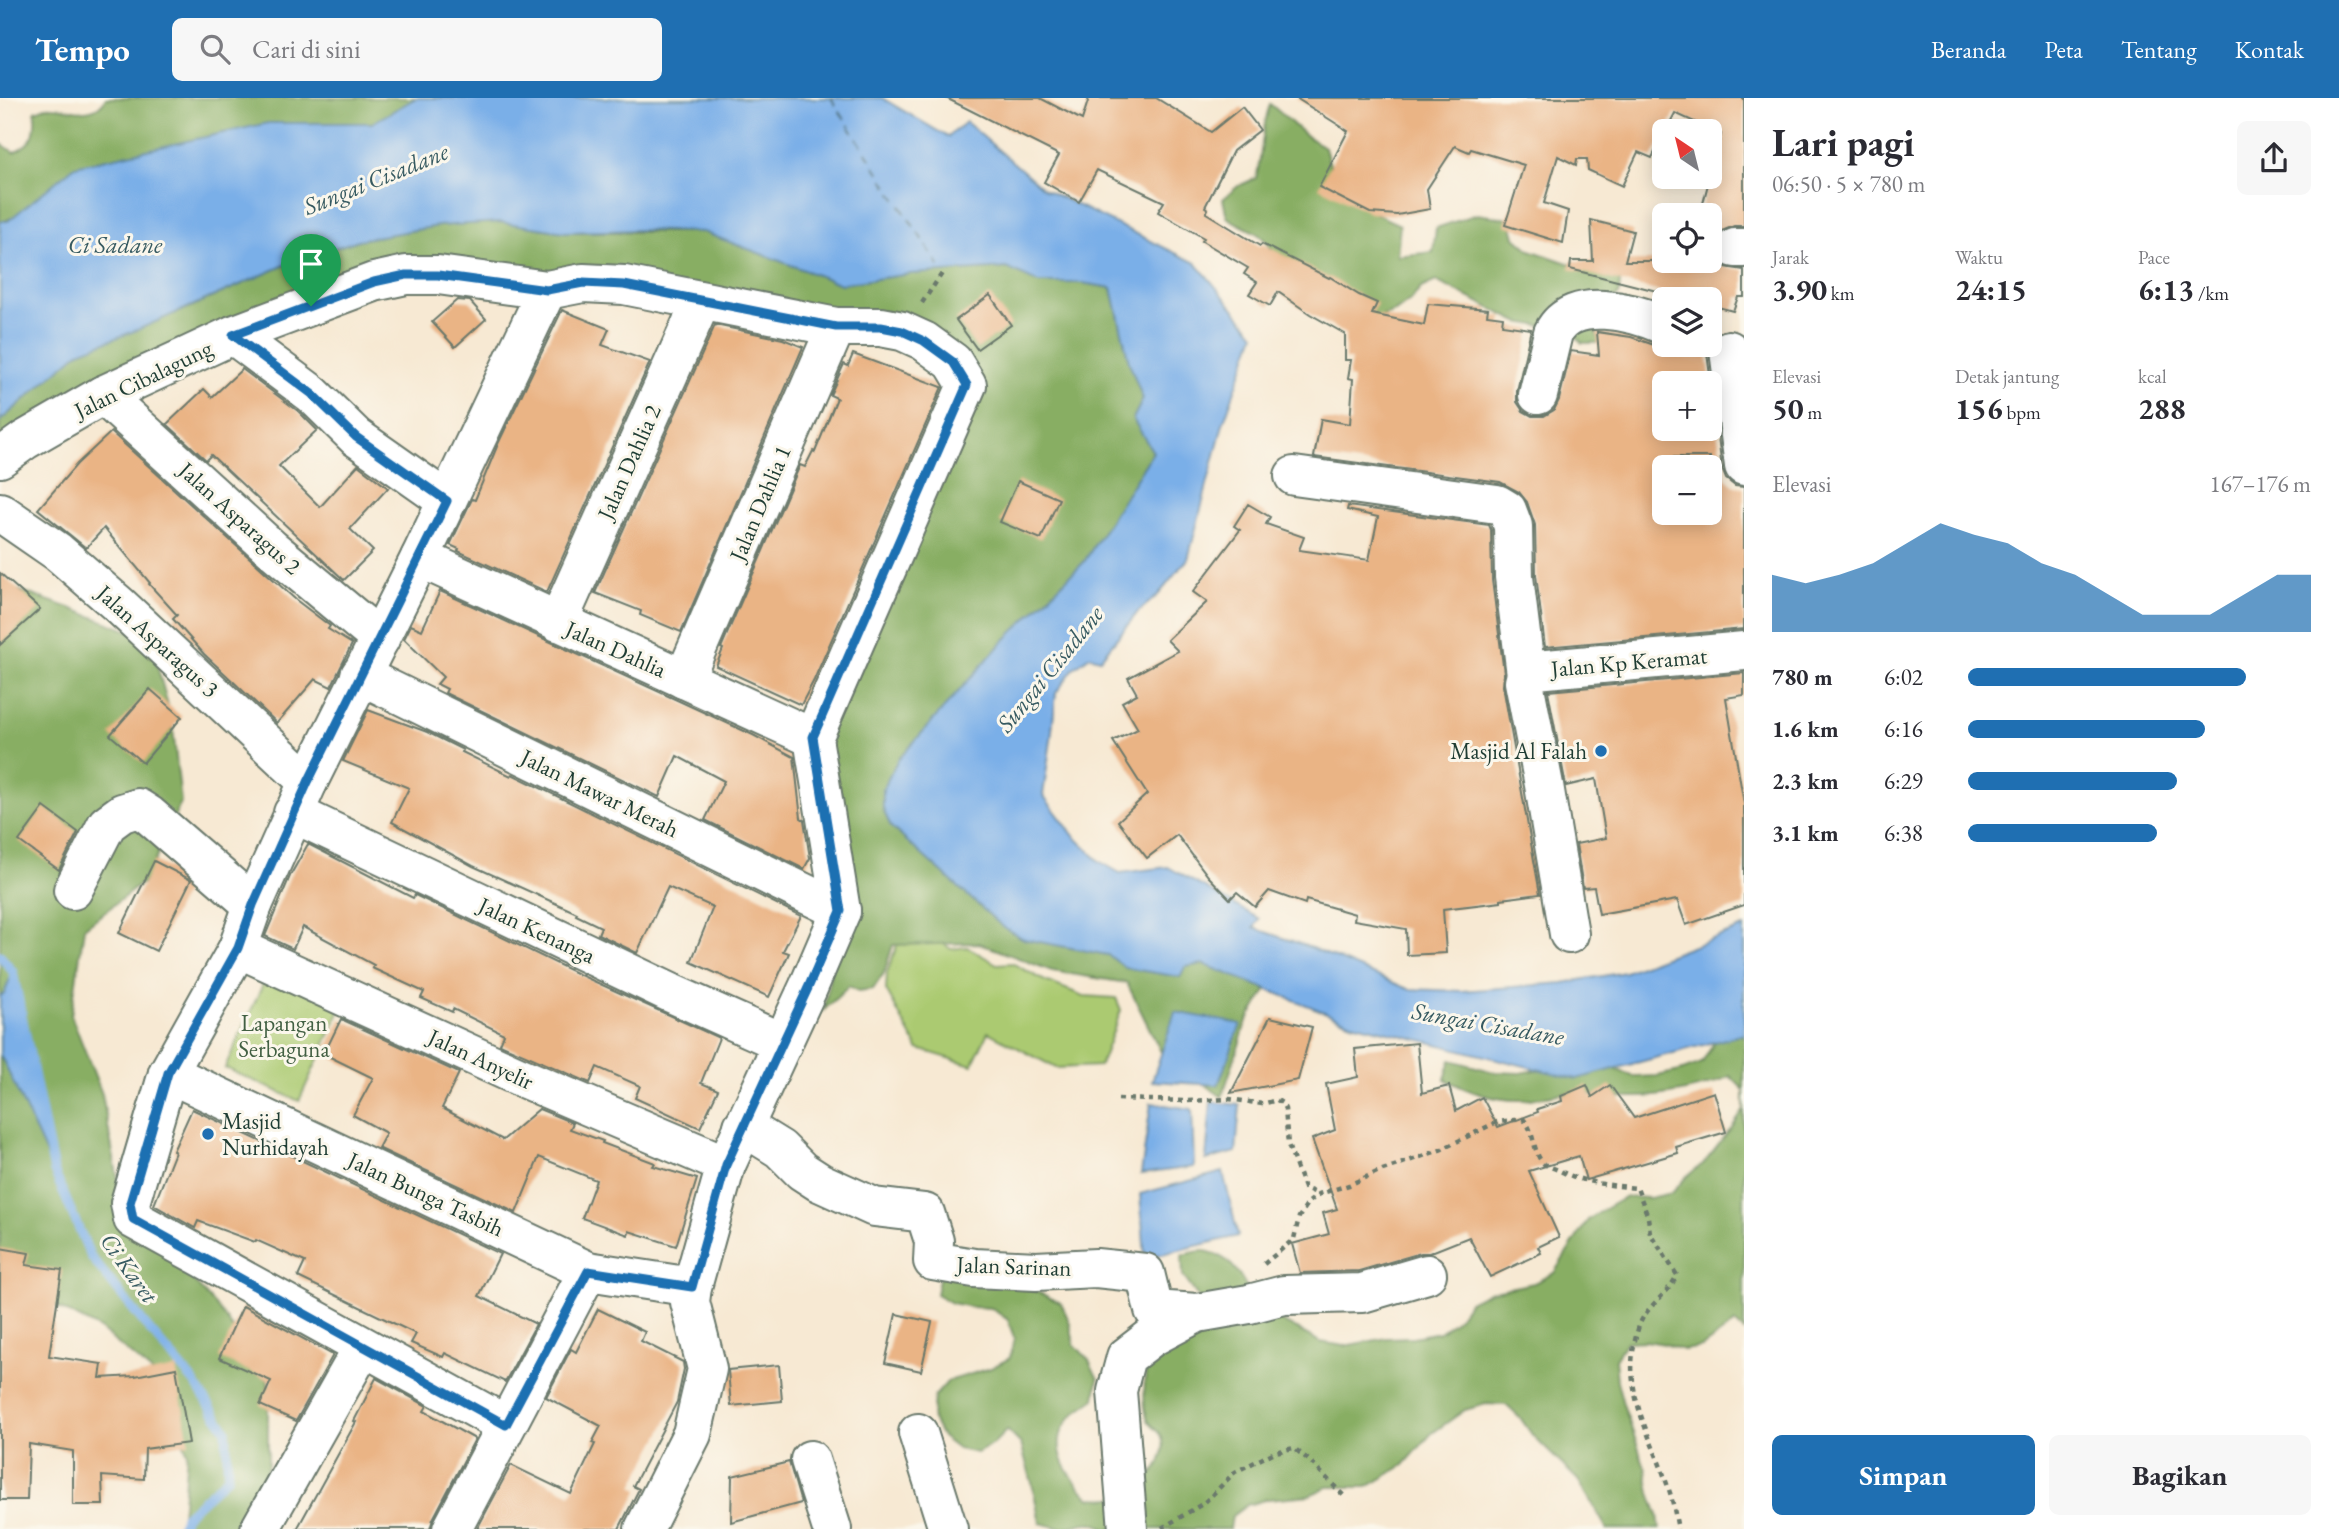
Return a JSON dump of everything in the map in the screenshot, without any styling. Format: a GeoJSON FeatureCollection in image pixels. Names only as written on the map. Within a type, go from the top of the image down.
{"type":"FeatureCollection","features":[{"type":"Feature","properties":{"kind":"street","name":"Jalan Cibalagung"},"geometry":{"type":"LineString","coordinates":[[0,458],[25,440],[103,395],[233,335],[374,282],[406,275],[438,275],[547,290],[583,283],[624,285],[836,327],[881,327],[902,331],[924,341],[953,362],[967,385],[813,737]]}},
{"type":"Feature","properties":{"kind":"street"},"geometry":{"type":"LineString","coordinates":[[506,1425],[133,1219],[130,1203],[168,1073],[238,948],[253,905],[301,798],[420,558],[547,290]]}},
{"type":"Feature","properties":{"kind":"street","name":"Jalan Dahlia 2"},"geometry":{"type":"LineString","coordinates":[[558,622],[701,302]]}},
{"type":"Feature","properties":{"kind":"street"},"geometry":{"type":"LineString","coordinates":[[1538,395],[1557,326],[1582,310],[1624,312],[1652,320]]}},
{"type":"Feature","properties":{"kind":"street","name":"Jalan Dahlia 1"},"geometry":{"type":"LineString","coordinates":[[684,680],[836,327]]}},
{"type":"Feature","properties":{"kind":"street"},"geometry":{"type":"LineString","coordinates":[[233,335],[312,394],[356,437],[447,501]]}},
{"type":"Feature","properties":{"kind":"street"},"geometry":{"type":"LineString","coordinates":[[1728,348],[1739,401],[1744,466]]}},
{"type":"Feature","properties":{"kind":"street","name":"Jalan Asparagus 2"},"geometry":{"type":"LineString","coordinates":[[103,395],[272,549],[380,639]]}},
{"type":"Feature","properties":{"kind":"street"},"geometry":{"type":"LineString","coordinates":[[1294,476],[1497,505],[1507,510],[1513,526],[1514,577],[1526,675]]}},
{"type":"Feature","properties":{"kind":"street","name":"Jalan Asparagus 3"},"geometry":{"type":"LineString","coordinates":[[0,512],[58,552],[120,605],[301,798]]}},
{"type":"Feature","properties":{"kind":"street","name":"Jalan Dahlia"},"geometry":{"type":"LineString","coordinates":[[420,558],[813,737]]}},
{"type":"Feature","properties":{"kind":"street","name":"Jalan Kp Keramat"},"geometry":{"type":"LineString","coordinates":[[1569,934],[1524,682],[1526,675],[1536,670],[1744,651]]}},
{"type":"Feature","properties":{"kind":"street","name":"Jalan Mawar Merah"},"geometry":{"type":"LineString","coordinates":[[360,675],[841,911]]}},
{"type":"Feature","properties":{"kind":"street"},"geometry":{"type":"LineString","coordinates":[[644,1529],[692,1434],[707,1369],[690,1302],[726,1165],[841,911],[813,737]]}},
{"type":"Feature","properties":{"kind":"street","name":"Jalan Kenanga"},"geometry":{"type":"LineString","coordinates":[[301,798],[647,982],[783,1043]]}},
{"type":"Feature","properties":{"kind":"street"},"geometry":{"type":"LineString","coordinates":[[73,890],[107,824],[122,813],[138,808],[253,905]]}},
{"type":"Feature","properties":{"kind":"street","name":"Jalan Anyelir"},"geometry":{"type":"LineString","coordinates":[[238,948],[518,1076],[726,1165]]}},
{"type":"Feature","properties":{"kind":"street","name":"Jalan Bunga Tasbih"},"geometry":{"type":"LineString","coordinates":[[168,1073],[588,1271],[692,1287]]}},
{"type":"Feature","properties":{"kind":"street","name":"Jalan Sarinan"},"geometry":{"type":"LineString","coordinates":[[743,1126],[780,1149],[802,1171],[819,1182],[874,1207],[926,1213],[934,1241],[933,1261],[974,1268],[1036,1271],[1096,1268],[1145,1273],[1154,1310],[1218,1309]]}},
{"type":"Feature","properties":{"kind":"street"},"geometry":{"type":"LineString","coordinates":[[452,1529],[588,1271]]}},
{"type":"Feature","properties":{"kind":"street"},"geometry":{"type":"LineString","coordinates":[[1128,1529],[1117,1391],[1126,1357],[1152,1336],[1218,1309],[1284,1295],[1362,1293],[1427,1274]]}},
{"type":"Feature","properties":{"kind":"street"},"geometry":{"type":"LineString","coordinates":[[260,1529],[363,1347]]}},
{"type":"Feature","properties":{"kind":"street"},"geometry":{"type":"LineString","coordinates":[[918,1433],[948,1529]]}},
{"type":"Feature","properties":{"kind":"street"},"geometry":{"type":"LineString","coordinates":[[810,1460],[832,1529]]}},
{"type":"Feature","properties":{"kind":"path"},"geometry":{"type":"LineString","coordinates":[[1118,1099],[1186,1101],[1229,1098],[1262,1104],[1277,1100],[1285,1109],[1288,1144],[1304,1188],[1319,1194]]}},
{"type":"Feature","properties":{"kind":"path"},"geometry":{"type":"LineString","coordinates":[[1218,1309],[1242,1280],[1294,1239],[1298,1216],[1319,1194],[1440,1150],[1497,1122],[1523,1119],[1528,1124],[1543,1163],[1591,1183],[1637,1188],[1648,1217],[1650,1233],[1677,1275],[1671,1288],[1646,1311],[1638,1329],[1631,1370],[1633,1395],[1669,1487],[1678,1529]]}},
{"type":"Feature","properties":{"kind":"path"},"geometry":{"type":"LineString","coordinates":[[1160,1529],[1204,1503],[1235,1472],[1275,1452],[1294,1448],[1344,1496]]}},
{"type":"Feature","properties":{"kind":"green space"},"geometry":{"type":"Polygon","coordinates":[[[106,98],[474,98],[467,113],[39,197],[16,215],[0,222],[0,143],[14,152],[26,144],[33,136],[35,111],[54,107],[87,111],[100,105],[106,98]]]}},
{"type":"Feature","properties":{"kind":"green space"},"geometry":{"type":"Polygon","coordinates":[[[1270,104],[1303,133],[1325,147],[1335,176],[1351,196],[1373,212],[1400,225],[1397,256],[1433,252],[1436,228],[1477,214],[1510,219],[1515,237],[1530,250],[1620,281],[1619,295],[1588,311],[1600,343],[1582,343],[1571,331],[1518,322],[1436,281],[1421,288],[1395,312],[1377,318],[1285,280],[1266,242],[1256,233],[1227,217],[1223,199],[1238,186],[1256,178],[1270,104]]]}},
{"type":"Feature","properties":{"kind":"green space"},"geometry":{"type":"Polygon","coordinates":[[[500,222],[565,232],[703,232],[841,284],[910,274],[1007,268],[1040,283],[1082,283],[1112,288],[1129,362],[1143,399],[1133,419],[1153,452],[1084,562],[999,646],[897,761],[883,790],[883,809],[891,827],[1003,927],[1024,939],[1108,955],[1126,968],[1180,977],[1185,967],[1203,964],[1267,989],[1247,1021],[1222,1097],[1161,1052],[1127,983],[1052,971],[979,943],[893,945],[884,973],[873,989],[858,991],[849,986],[824,1010],[841,911],[813,738],[967,385],[953,362],[701,302],[374,282],[0,461],[0,421],[79,352],[285,265],[358,240],[438,226],[500,222]]]}},
{"type":"Feature","properties":{"kind":"green space"},"geometry":{"type":"Polygon","coordinates":[[[0,584],[150,639],[172,720],[181,802],[147,879],[84,928],[71,1015],[102,1094],[118,1180],[166,1249],[221,1312],[268,1381],[268,1464],[249,1529],[181,1529],[187,1452],[160,1379],[100,1329],[32,1294],[0,1317],[0,584]]]}},
{"type":"Feature","properties":{"kind":"green space"},"geometry":{"type":"Polygon","coordinates":[[[910,935],[936,939],[951,949],[967,947],[997,964],[1012,963],[1045,981],[1084,996],[1116,998],[1121,1010],[1100,1066],[1056,1068],[988,1032],[972,1065],[918,1049],[886,990],[887,973],[897,945],[910,935]]]}},
{"type":"Feature","properties":{"kind":"green space","name":"Lapangan Serbaguna"},"geometry":{"type":"Polygon","coordinates":[[[269,971],[343,1004],[299,1101],[225,1068],[269,971]]]}},
{"type":"Feature","properties":{"kind":"green space"},"geometry":{"type":"Polygon","coordinates":[[[1744,1010],[1744,1090],[1730,1076],[1696,1089],[1655,1096],[1566,1093],[1513,1100],[1482,1095],[1445,1079],[1451,1060],[1494,1072],[1520,1073],[1567,1065],[1615,1069],[1635,1077],[1680,1071],[1702,1063],[1725,1024],[1744,1010]]]}},
{"type":"Feature","properties":{"kind":"green space"},"geometry":{"type":"Polygon","coordinates":[[[1744,1110],[1744,1331],[1735,1323],[1702,1347],[1683,1350],[1646,1341],[1626,1342],[1615,1359],[1623,1404],[1646,1470],[1660,1529],[1607,1529],[1578,1480],[1506,1405],[1486,1404],[1465,1410],[1431,1434],[1404,1465],[1367,1487],[1327,1487],[1310,1495],[1268,1499],[1247,1505],[1232,1516],[1230,1529],[1105,1529],[1094,1523],[1062,1528],[1040,1523],[1021,1444],[1007,1430],[993,1444],[977,1453],[958,1449],[942,1437],[932,1418],[934,1397],[948,1381],[991,1368],[1010,1358],[1014,1338],[1008,1320],[991,1308],[952,1303],[936,1294],[940,1273],[998,1278],[1042,1294],[1061,1303],[1070,1323],[1074,1344],[1089,1360],[1098,1379],[1095,1399],[1071,1417],[1065,1425],[1061,1435],[1061,1455],[1076,1483],[1090,1498],[1122,1495],[1142,1484],[1157,1468],[1164,1447],[1161,1435],[1149,1422],[1146,1413],[1146,1360],[1206,1308],[1183,1276],[1182,1255],[1204,1251],[1224,1259],[1239,1274],[1256,1313],[1280,1320],[1320,1342],[1344,1346],[1440,1332],[1457,1319],[1469,1302],[1489,1292],[1534,1283],[1554,1273],[1588,1220],[1608,1207],[1626,1197],[1650,1198],[1672,1193],[1687,1176],[1704,1163],[1744,1110]]]}},
{"type":"Feature","properties":{"kind":"water","name":"Ci Sadane"},"geometry":{"type":"Polygon","coordinates":[[[416,98],[882,98],[948,137],[966,122],[1044,189],[1196,263],[1255,334],[1223,424],[1188,559],[1159,594],[1138,612],[1100,659],[1090,656],[1074,668],[1056,693],[1043,795],[1074,836],[1099,861],[1120,873],[1168,867],[1259,919],[1254,928],[1312,948],[1408,989],[1462,991],[1563,983],[1625,972],[1744,927],[1744,1034],[1577,1079],[1352,1023],[1203,964],[1185,967],[1180,977],[1126,968],[1108,955],[1024,939],[1003,927],[891,827],[883,809],[883,789],[897,761],[999,646],[1084,562],[1153,452],[1133,419],[1143,399],[1129,362],[1112,288],[1082,283],[1039,283],[1007,268],[910,274],[841,284],[703,232],[565,232],[500,222],[438,226],[358,240],[285,265],[137,330],[79,352],[0,421],[0,221],[8,221],[75,166],[268,123],[372,123],[416,98]]]}},
{"type":"Feature","properties":{"kind":"water"},"geometry":{"type":"Polygon","coordinates":[[[13,972],[54,1171],[0,1054],[0,996],[4,994],[13,972]]]}},
{"type":"Feature","properties":{"kind":"water"},"geometry":{"type":"Polygon","coordinates":[[[1175,1012],[1241,1024],[1218,1085],[1152,1081],[1175,1012]]]}},
{"type":"Feature","properties":{"kind":"water"},"geometry":{"type":"Polygon","coordinates":[[[1211,1102],[1240,1105],[1236,1152],[1206,1160],[1211,1102]]]}},
{"type":"Feature","properties":{"kind":"water"},"geometry":{"type":"Polygon","coordinates":[[[1151,1103],[1192,1109],[1194,1167],[1141,1174],[1151,1103]]]}},
{"type":"Feature","properties":{"kind":"water"},"geometry":{"type":"Polygon","coordinates":[[[1223,1172],[1238,1236],[1145,1258],[1140,1194],[1223,1172]]]}},
{"type":"Feature","properties":{"kind":"building"},"geometry":{"type":"Polygon","coordinates":[[[946,98],[1040,98],[1082,120],[1089,98],[1156,98],[1211,132],[1242,107],[1260,130],[1233,151],[1205,207],[1208,209],[1206,213],[1260,246],[1262,244],[1330,277],[1377,303],[1372,314],[1424,325],[1428,304],[1488,309],[1487,315],[1503,317],[1502,325],[1531,329],[1517,402],[1523,411],[1532,416],[1544,416],[1554,410],[1571,351],[1599,355],[1597,332],[1631,337],[1652,344],[1652,357],[1708,357],[1709,371],[1652,371],[1652,441],[1718,441],[1720,455],[1652,455],[1652,525],[1722,525],[1722,469],[1726,479],[1735,486],[1744,487],[1744,629],[1545,647],[1536,575],[1535,525],[1527,502],[1519,492],[1500,482],[1314,457],[1321,419],[1350,424],[1353,379],[1348,378],[1351,360],[1345,360],[1345,334],[1278,292],[1270,306],[1249,294],[1257,282],[1244,274],[1248,268],[1202,241],[1204,238],[1158,212],[1164,202],[1097,170],[1079,202],[1044,182],[1059,155],[946,98]]]}},
{"type":"Feature","properties":{"kind":"building"},"geometry":{"type":"Polygon","coordinates":[[[1296,98],[1744,98],[1744,226],[1734,226],[1722,231],[1722,203],[1703,203],[1707,189],[1722,189],[1722,119],[1688,119],[1675,113],[1672,119],[1652,119],[1652,158],[1638,152],[1622,186],[1588,170],[1587,159],[1577,159],[1576,165],[1558,156],[1544,203],[1568,211],[1563,243],[1505,225],[1524,165],[1471,149],[1469,152],[1455,146],[1427,189],[1430,209],[1397,215],[1370,213],[1319,187],[1348,131],[1296,98]]]}},
{"type":"Feature","properties":{"kind":"building"},"geometry":{"type":"Polygon","coordinates":[[[1591,220],[1633,231],[1625,261],[1652,261],[1652,273],[1722,273],[1722,264],[1725,267],[1744,270],[1744,297],[1738,297],[1733,311],[1722,308],[1722,287],[1652,287],[1652,290],[1570,269],[1571,261],[1593,261],[1591,220]]]}},
{"type":"Feature","properties":{"kind":"building"},"geometry":{"type":"Polygon","coordinates":[[[990,295],[1011,325],[977,349],[956,320],[990,295]]]}},
{"type":"Feature","properties":{"kind":"building"},"geometry":{"type":"Polygon","coordinates":[[[457,300],[470,301],[486,319],[455,347],[432,322],[457,300]]]}},
{"type":"Feature","properties":{"kind":"building"},"geometry":{"type":"Polygon","coordinates":[[[562,310],[609,329],[602,345],[650,362],[547,592],[450,545],[472,499],[475,500],[498,444],[562,310]]]}},
{"type":"Feature","properties":{"kind":"building"},"geometry":{"type":"Polygon","coordinates":[[[715,325],[783,339],[803,347],[681,632],[640,615],[641,611],[595,593],[715,325]]]}},
{"type":"Feature","properties":{"kind":"building"},"geometry":{"type":"Polygon","coordinates":[[[853,354],[942,387],[801,705],[716,666],[723,649],[721,648],[800,465],[805,467],[813,451],[815,452],[837,398],[830,395],[844,364],[848,366],[853,354]]]}},
{"type":"Feature","properties":{"kind":"building"},"geometry":{"type":"Polygon","coordinates":[[[242,369],[298,411],[317,430],[279,466],[320,507],[358,465],[388,488],[350,529],[373,551],[344,580],[211,455],[206,460],[167,424],[204,389],[212,397],[242,369]]]}},
{"type":"Feature","properties":{"kind":"building"},"geometry":{"type":"Polygon","coordinates":[[[111,432],[296,600],[330,626],[328,629],[352,644],[331,687],[315,679],[277,723],[204,654],[173,619],[177,615],[104,528],[86,548],[38,509],[77,464],[111,432]]]}},
{"type":"Feature","properties":{"kind":"building"},"geometry":{"type":"Polygon","coordinates":[[[1018,481],[1059,499],[1041,539],[1000,522],[1018,481]]]}},
{"type":"Feature","properties":{"kind":"building"},"geometry":{"type":"Polygon","coordinates":[[[1248,504],[1270,517],[1266,524],[1304,537],[1299,550],[1369,560],[1378,517],[1347,510],[1348,506],[1489,525],[1492,580],[1504,673],[1503,686],[1540,894],[1443,909],[1446,953],[1407,955],[1406,929],[1354,920],[1355,914],[1306,900],[1305,904],[1269,891],[1255,907],[1237,892],[1230,899],[1208,876],[1177,835],[1147,858],[1118,821],[1147,794],[1113,741],[1138,729],[1122,702],[1137,694],[1128,678],[1178,651],[1167,640],[1207,602],[1193,592],[1240,530],[1234,526],[1248,504]]]}},
{"type":"Feature","properties":{"kind":"building"},"geometry":{"type":"Polygon","coordinates":[[[0,573],[40,609],[0,645],[0,573]]]}},
{"type":"Feature","properties":{"kind":"building"},"geometry":{"type":"Polygon","coordinates":[[[440,591],[753,735],[794,757],[801,818],[804,820],[810,858],[804,869],[705,820],[724,781],[677,756],[659,797],[445,693],[447,689],[437,684],[443,677],[404,639],[411,625],[422,630],[440,591]]]}},
{"type":"Feature","properties":{"kind":"building"},"geometry":{"type":"Polygon","coordinates":[[[1744,673],[1744,695],[1726,698],[1744,804],[1744,905],[1686,925],[1677,900],[1599,914],[1594,887],[1583,888],[1576,844],[1606,838],[1596,779],[1566,786],[1548,691],[1744,673]]]}},
{"type":"Feature","properties":{"kind":"building"},"geometry":{"type":"Polygon","coordinates":[[[150,689],[182,717],[143,763],[110,735],[150,689]]]}},
{"type":"Feature","properties":{"kind":"building"},"geometry":{"type":"Polygon","coordinates":[[[368,710],[427,732],[463,750],[462,752],[801,916],[783,951],[789,953],[769,997],[691,962],[713,907],[668,887],[637,953],[598,934],[601,927],[576,915],[577,913],[473,866],[392,822],[409,788],[343,761],[368,710]]]}},
{"type":"Feature","properties":{"kind":"building"},"geometry":{"type":"Polygon","coordinates":[[[44,807],[78,832],[59,870],[19,841],[44,807]]]}},
{"type":"Feature","properties":{"kind":"building"},"geometry":{"type":"Polygon","coordinates":[[[308,844],[413,898],[415,895],[578,974],[719,1038],[701,1083],[718,1090],[700,1128],[635,1098],[640,1086],[597,1067],[590,1083],[500,1044],[504,1034],[453,1009],[452,1012],[421,998],[424,992],[372,968],[374,965],[303,927],[293,949],[265,936],[290,876],[308,844]]]}},
{"type":"Feature","properties":{"kind":"building"},"geometry":{"type":"Polygon","coordinates":[[[154,861],[191,880],[156,951],[119,933],[154,861]]]}},
{"type":"Feature","properties":{"kind":"building"},"geometry":{"type":"Polygon","coordinates":[[[1270,1017],[1312,1027],[1298,1080],[1231,1093],[1270,1017]]]}},
{"type":"Feature","properties":{"kind":"building"},"geometry":{"type":"Polygon","coordinates":[[[341,1019],[459,1073],[442,1108],[503,1140],[539,1109],[573,1123],[570,1129],[655,1163],[653,1166],[697,1179],[676,1246],[629,1231],[628,1235],[582,1218],[596,1180],[539,1157],[516,1213],[378,1148],[386,1133],[353,1115],[373,1078],[324,1054],[341,1019]]]}},
{"type":"Feature","properties":{"kind":"building"},"geometry":{"type":"Polygon","coordinates":[[[1417,1043],[1422,1093],[1449,1086],[1456,1111],[1482,1097],[1498,1127],[1562,1101],[1561,1096],[1587,1085],[1592,1097],[1610,1085],[1634,1118],[1714,1092],[1726,1132],[1676,1147],[1678,1153],[1586,1180],[1579,1156],[1529,1171],[1559,1237],[1538,1247],[1541,1253],[1490,1277],[1469,1237],[1429,1253],[1359,1271],[1300,1273],[1292,1244],[1329,1234],[1323,1213],[1337,1209],[1312,1139],[1335,1130],[1326,1084],[1358,1077],[1355,1049],[1417,1043]]]}},
{"type":"Feature","properties":{"kind":"building"},"geometry":{"type":"Polygon","coordinates":[[[192,1109],[500,1254],[479,1296],[536,1324],[505,1382],[445,1353],[443,1357],[411,1343],[416,1334],[298,1277],[305,1262],[256,1240],[255,1242],[198,1221],[195,1228],[154,1205],[175,1152],[173,1151],[192,1109]]]}},
{"type":"Feature","properties":{"kind":"building"},"geometry":{"type":"Polygon","coordinates":[[[0,1248],[29,1253],[26,1265],[62,1270],[49,1356],[102,1364],[100,1378],[135,1376],[176,1368],[189,1443],[145,1449],[144,1479],[102,1476],[103,1505],[73,1505],[73,1451],[29,1444],[27,1500],[0,1500],[0,1248]]]}},
{"type":"Feature","properties":{"kind":"building"},"geometry":{"type":"Polygon","coordinates":[[[243,1306],[333,1355],[296,1421],[260,1405],[271,1381],[219,1358],[243,1306]]]}},
{"type":"Feature","properties":{"kind":"building"},"geometry":{"type":"Polygon","coordinates":[[[598,1309],[645,1332],[641,1341],[683,1362],[684,1369],[677,1402],[633,1486],[639,1489],[619,1529],[477,1529],[511,1465],[571,1494],[601,1426],[546,1397],[571,1349],[576,1352],[598,1309]]]}},
{"type":"Feature","properties":{"kind":"building"},"geometry":{"type":"Polygon","coordinates":[[[896,1314],[932,1322],[921,1371],[885,1363],[896,1314]]]}},
{"type":"Feature","properties":{"kind":"building"},"geometry":{"type":"Polygon","coordinates":[[[779,1365],[782,1401],[731,1406],[728,1370],[779,1365]]]}},
{"type":"Feature","properties":{"kind":"building"},"geometry":{"type":"Polygon","coordinates":[[[376,1378],[427,1406],[424,1411],[475,1439],[430,1529],[297,1529],[356,1422],[354,1421],[376,1378]]]}},
{"type":"Feature","properties":{"kind":"building"},"geometry":{"type":"Polygon","coordinates":[[[789,1462],[801,1503],[731,1522],[732,1476],[789,1462]]]}},
{"type":"Feature","properties":{"kind":"waterway","name":"Ci Karet"},"geometry":{"type":"LineString","coordinates":[[0,955],[13,972],[54,1171],[91,1257],[194,1382],[226,1430],[228,1477],[185,1516],[180,1529]]}},
{"type":"Feature","properties":{"kind":"ferry route"},"geometry":{"type":"LineString","coordinates":[[831,98],[943,272]]}},
{"type":"Feature","properties":{"kind":"place","name":"Masjid Al Falah"},"geometry":{"type":"Point","coordinates":[1601,751]}},
{"type":"Feature","properties":{"kind":"place","name":"Masjid Nurhidayah"},"geometry":{"type":"Point","coordinates":[208,1134]}},
{"type":"Feature","properties":{"kind":"route"},"geometry":{"type":"LineString","coordinates":[[406,275],[438,275],[547,290],[583,283],[624,285],[836,327],[881,327],[902,331],[924,341],[953,362],[967,385],[813,737],[841,911],[726,1165],[692,1287],[588,1271],[506,1425],[133,1219],[130,1211],[130,1203],[168,1073],[238,948],[253,905],[308,782],[447,501],[356,437],[312,394],[233,335],[311,306],[374,282],[406,275]]}},
{"type":"Feature","properties":{"kind":"water label","name":"Sungai Cisadane"},"geometry":{"type":"Point","coordinates":[376,179]}},
{"type":"Feature","properties":{"kind":"water label","name":"Sungai Cisadane"},"geometry":{"type":"Point","coordinates":[1050,669]}},
{"type":"Feature","properties":{"kind":"water label","name":"Sungai Cisadane"},"geometry":{"type":"Point","coordinates":[1488,1024]}}]}
